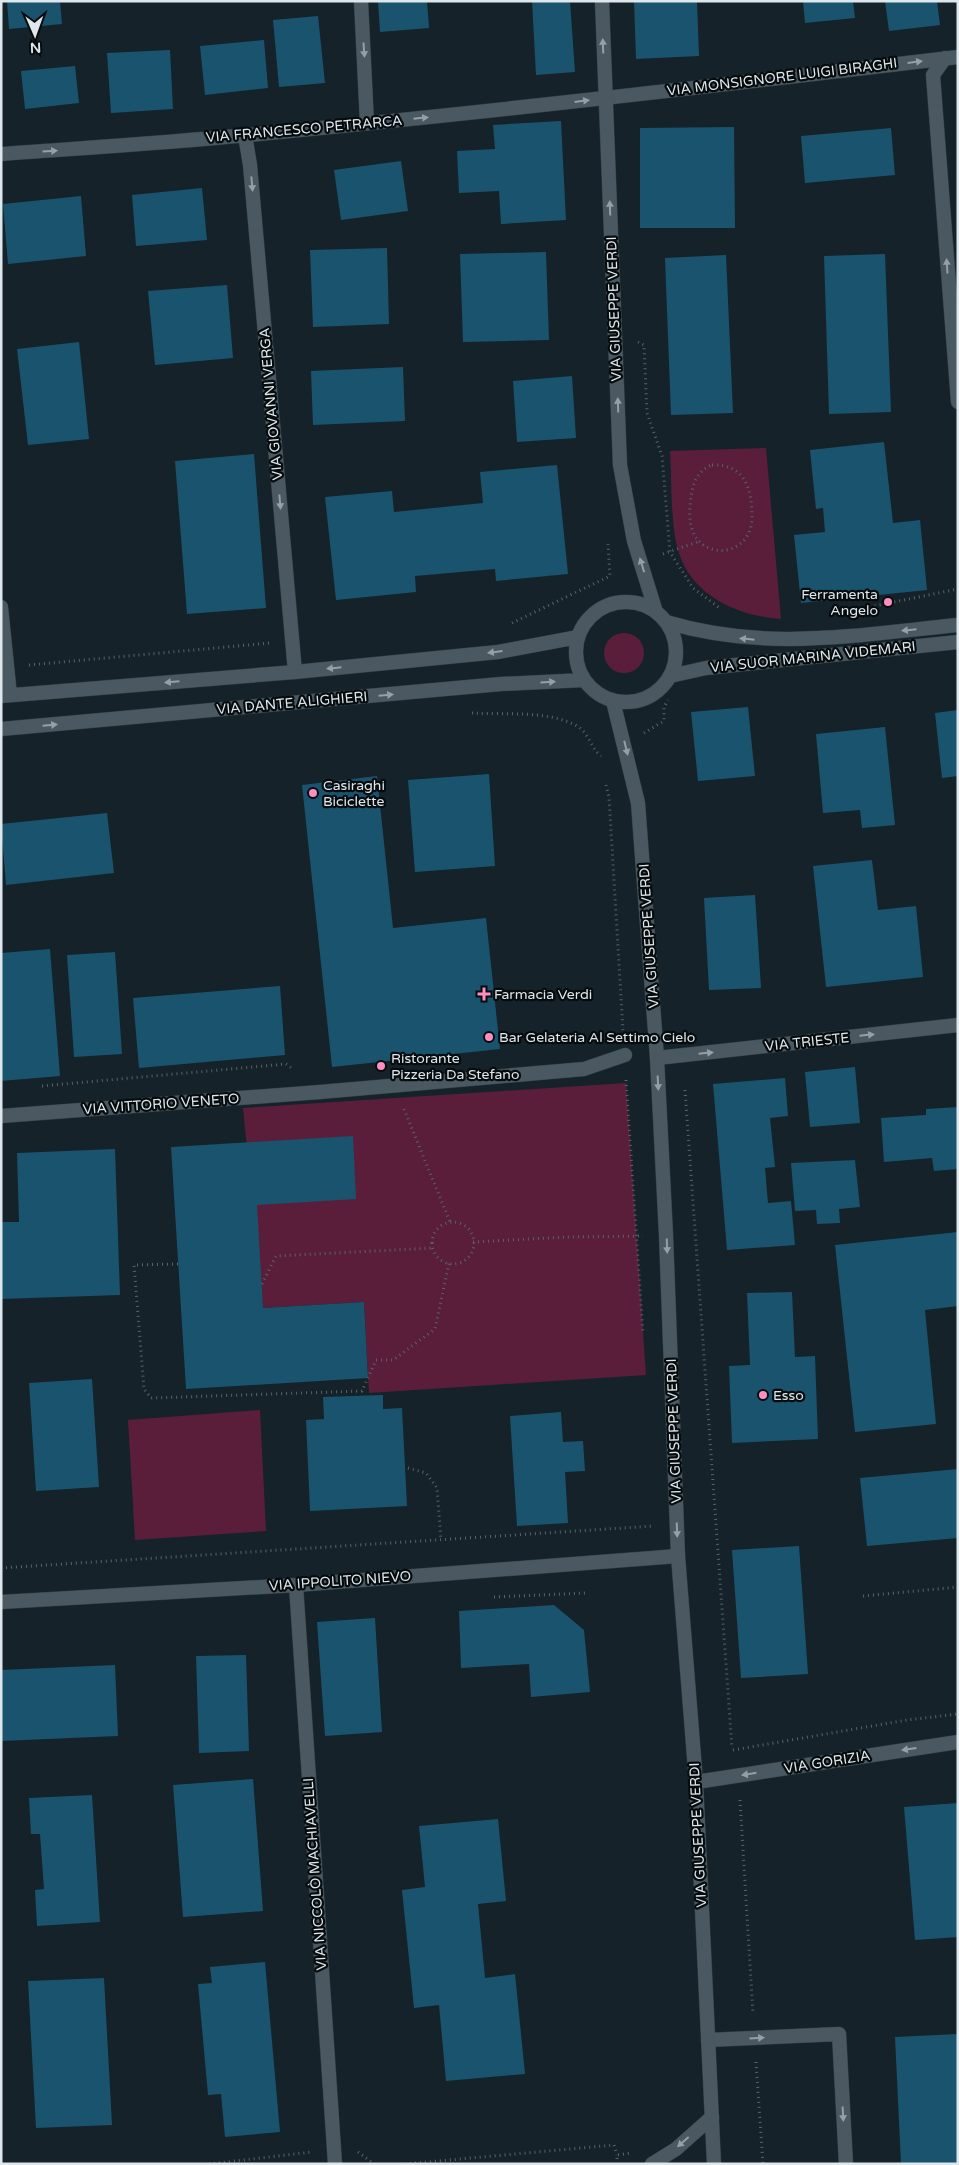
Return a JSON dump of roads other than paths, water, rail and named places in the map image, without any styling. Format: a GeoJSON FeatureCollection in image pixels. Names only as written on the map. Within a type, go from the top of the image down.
{"type":"FeatureCollection","features":[{"type":"Feature","properties":{"kind":"street"},"geometry":{"type":"LineString","coordinates":[[361,1],[367,123]]}},
{"type":"Feature","properties":{"kind":"street","name":"VIA GIUSEPPE VERDI"},"geometry":{"type":"LineString","coordinates":[[602,1],[620,464],[634,541],[661,617]]}},
{"type":"Feature","properties":{"kind":"street"},"geometry":{"type":"LineString","coordinates":[[951,58],[933,75],[958,402]]}},
{"type":"Feature","properties":{"kind":"street","name":"VIA MONSIGNORE LUIGI BIRAGHI"},"geometry":{"type":"LineString","coordinates":[[606,98],[951,58]]}},
{"type":"Feature","properties":{"kind":"street","name":"VIA FRANCESCO PETRARCA"},"geometry":{"type":"LineString","coordinates":[[1,154],[245,135],[606,98]]}},
{"type":"Feature","properties":{"kind":"street","name":"VIA GIOVANNI VERGA"},"geometry":{"type":"LineString","coordinates":[[245,135],[250,165],[294,672]]}},
{"type":"Feature","properties":{"kind":"street"},"geometry":{"type":"LineString","coordinates":[[623,602],[640,604],[661,617],[672,634],[676,659],[670,676],[656,693],[644,699],[626,702],[613,701],[597,693],[584,680],[577,665],[576,648],[578,637],[582,627],[598,610],[623,602]]}},
{"type":"Feature","properties":{"kind":"street"},"geometry":{"type":"LineString","coordinates":[[1,607],[6,696],[294,672],[498,652],[578,637]]}},
{"type":"Feature","properties":{"kind":"street","name":"VIA SUOR MARINA VIDEMARI"},"geometry":{"type":"LineString","coordinates":[[661,617],[719,635],[775,640],[815,640],[958,625]]}},
{"type":"Feature","properties":{"kind":"street","name":"VIA SUOR MARINA VIDEMARI"},"geometry":{"type":"LineString","coordinates":[[670,676],[716,667],[958,642]]}},
{"type":"Feature","properties":{"kind":"street","name":"VIA DANTE ALIGHIERI"},"geometry":{"type":"LineString","coordinates":[[1,729],[501,684],[584,680]]}},
{"type":"Feature","properties":{"kind":"street","name":"VIA GIUSEPPE VERDI"},"geometry":{"type":"LineString","coordinates":[[613,701],[625,744],[640,821],[657,1058],[666,1235],[678,1556],[696,1782],[714,2164]]}},
{"type":"Feature","properties":{"kind":"street","name":"VIA TRIESTE"},"geometry":{"type":"LineString","coordinates":[[657,1058],[958,1025]]}},
{"type":"Feature","properties":{"kind":"street","name":"VIA VITTORIO VENETO"},"geometry":{"type":"LineString","coordinates":[[1,1116],[320,1092],[584,1069],[625,1055]]}},
{"type":"Feature","properties":{"kind":"street","name":"VIA IPPOLITO NIEVO"},"geometry":{"type":"LineString","coordinates":[[1,1602],[296,1585],[678,1556]]}},
{"type":"Feature","properties":{"kind":"street","name":"VIA NICCOLÒ MACHIAVELLI"},"geometry":{"type":"LineString","coordinates":[[296,1585],[335,2164]]}},
{"type":"Feature","properties":{"kind":"street","name":"VIA GORIZIA"},"geometry":{"type":"LineString","coordinates":[[696,1782],[958,1742]]}},
{"type":"Feature","properties":{"kind":"street"},"geometry":{"type":"LineString","coordinates":[[708,2040],[839,2034],[846,2164]]}},
{"type":"Feature","properties":{"kind":"street"},"geometry":{"type":"LineString","coordinates":[[652,2164],[676,2149],[712,2117]]}},
{"type":"Feature","properties":{"kind":"place","name":"Ferramenta Angelo"},"geometry":{"type":"Point","coordinates":[888,602]}},
{"type":"Feature","properties":{"kind":"place","name":"Casiraghi Biciclette"},"geometry":{"type":"Point","coordinates":[313,793]}},
{"type":"Feature","properties":{"kind":"place","name":"Farmacia Verdi"},"geometry":{"type":"Point","coordinates":[484,994]}},
{"type":"Feature","properties":{"kind":"place","name":"Bar Gelateria Al Settimo Cielo"},"geometry":{"type":"Point","coordinates":[489,1037]}},
{"type":"Feature","properties":{"kind":"place","name":"Ristorante Pizzeria Da Stefano"},"geometry":{"type":"Point","coordinates":[381,1066]}},
{"type":"Feature","properties":{"kind":"place","name":"Esso"},"geometry":{"type":"Point","coordinates":[763,1395]}}]}
